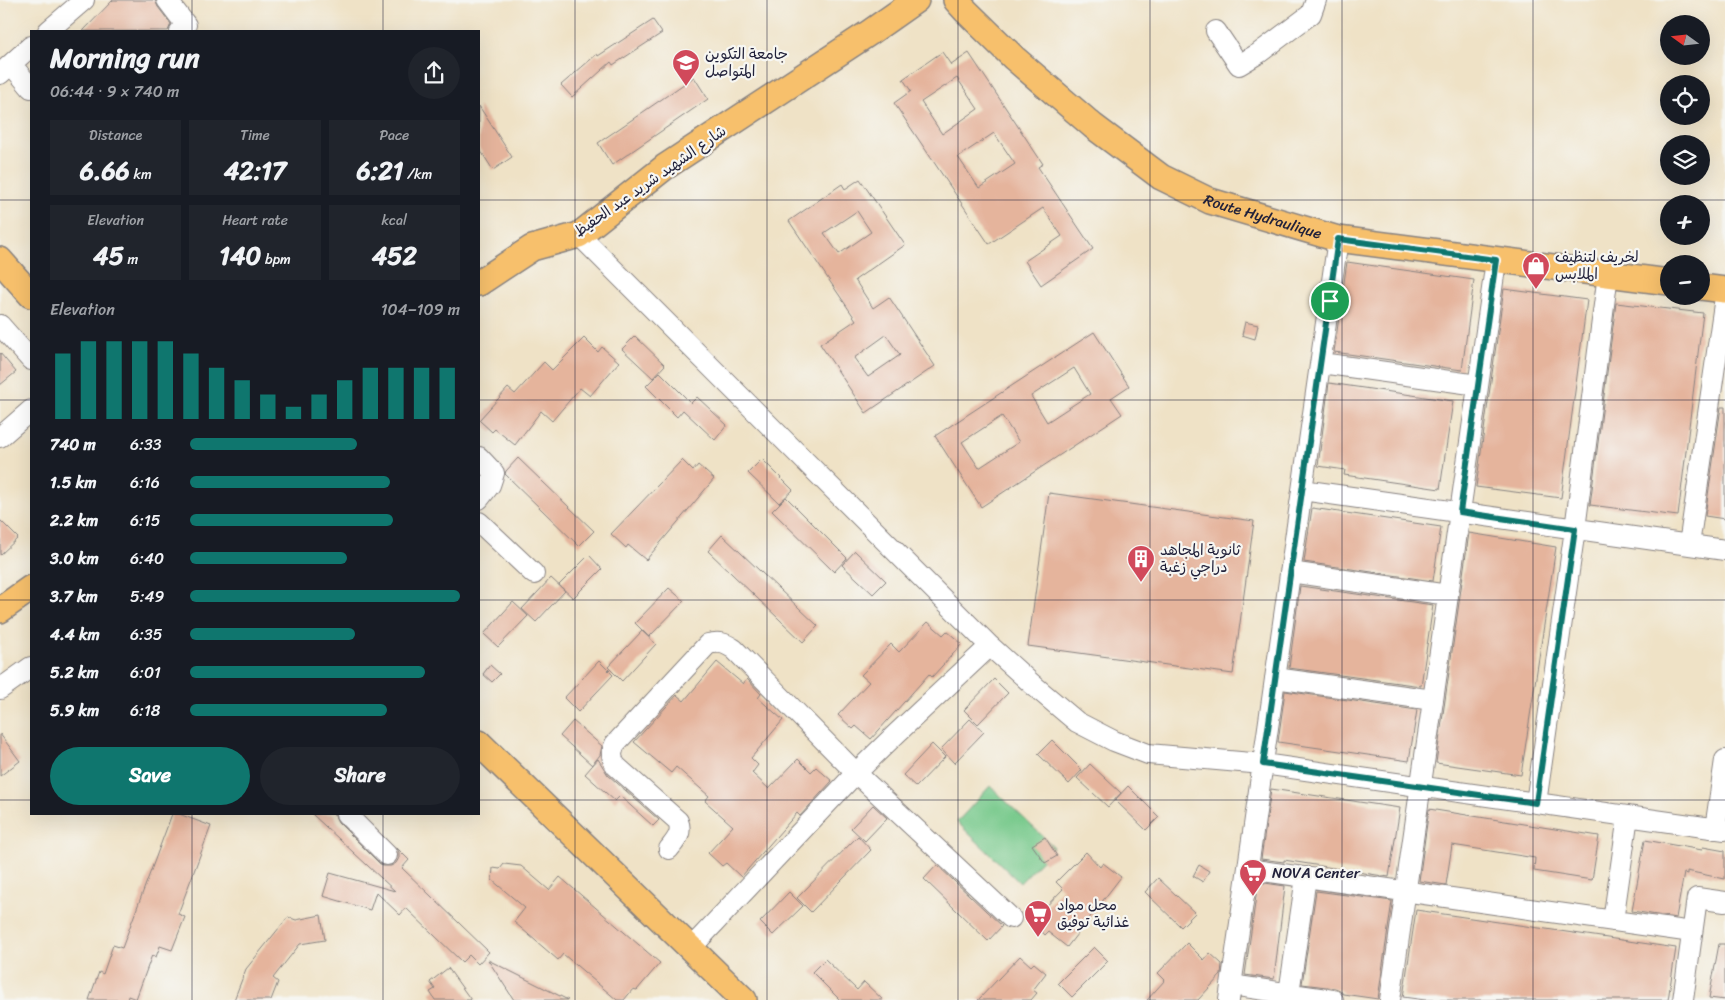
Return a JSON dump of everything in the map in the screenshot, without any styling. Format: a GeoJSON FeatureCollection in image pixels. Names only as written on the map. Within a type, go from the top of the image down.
{"type":"FeatureCollection","features":[{"type":"Feature","properties":{"kind":"main road","name":"شارع الشهيد شريد عبد الحفيظ"},"geometry":{"type":"LineString","coordinates":[[480,282],[532,248],[579,236],[665,167],[869,34],[916,0]]}},
{"type":"Feature","properties":{"kind":"main road","name":"Route Hydraulique"},"geometry":{"type":"LineString","coordinates":[[956,0],[1014,58],[1093,126],[1161,177],[1210,201],[1338,239],[1660,281]]}},
{"type":"Feature","properties":{"kind":"main road"},"geometry":{"type":"LineString","coordinates":[[0,260],[30,295]]}},
{"type":"Feature","properties":{"kind":"main road"},"geometry":{"type":"LineString","coordinates":[[1710,288],[1725,290]]}},
{"type":"Feature","properties":{"kind":"main road"},"geometry":{"type":"LineString","coordinates":[[0,610],[30,589]]}},
{"type":"Feature","properties":{"kind":"main road"},"geometry":{"type":"LineString","coordinates":[[480,744],[690,949],[732,995]]}},
{"type":"Feature","properties":{"kind":"street"},"geometry":{"type":"LineString","coordinates":[[49,30],[84,0]]}},
{"type":"Feature","properties":{"kind":"street"},"geometry":{"type":"LineString","coordinates":[[167,0],[186,26],[181,30]]}},
{"type":"Feature","properties":{"kind":"street"},"geometry":{"type":"LineString","coordinates":[[1216,32],[1239,65],[1259,53],[1310,14],[1316,0]]}},
{"type":"Feature","properties":{"kind":"street"},"geometry":{"type":"LineString","coordinates":[[30,47],[5,69],[30,87]]}},
{"type":"Feature","properties":{"kind":"street"},"geometry":{"type":"LineString","coordinates":[[579,236],[990,646],[1078,722],[1114,741],[1148,754],[1263,764],[1720,829],[1725,760]]}},
{"type":"Feature","properties":{"kind":"street"},"geometry":{"type":"LineString","coordinates":[[1333,1000],[1230,993],[1338,239]]}},
{"type":"Feature","properties":{"kind":"street"},"geometry":{"type":"LineString","coordinates":[[1390,1000],[1496,260]]}},
{"type":"Feature","properties":{"kind":"street"},"geometry":{"type":"LineString","coordinates":[[1536,803],[1575,529],[1608,274]]}},
{"type":"Feature","properties":{"kind":"street"},"geometry":{"type":"LineString","coordinates":[[1689,545],[1725,297]]}},
{"type":"Feature","properties":{"kind":"street"},"geometry":{"type":"LineString","coordinates":[[0,325],[30,359]]}},
{"type":"Feature","properties":{"kind":"street"},"geometry":{"type":"LineString","coordinates":[[1321,363],[1478,385]]}},
{"type":"Feature","properties":{"kind":"street"},"geometry":{"type":"LineString","coordinates":[[0,437],[30,411]]}},
{"type":"Feature","properties":{"kind":"street"},"geometry":{"type":"LineString","coordinates":[[480,458],[494,473],[490,485],[480,498]]}},
{"type":"Feature","properties":{"kind":"street"},"geometry":{"type":"LineString","coordinates":[[1302,490],[1725,550]]}},
{"type":"Feature","properties":{"kind":"street"},"geometry":{"type":"LineString","coordinates":[[480,523],[534,574]]}},
{"type":"Feature","properties":{"kind":"street"},"geometry":{"type":"LineString","coordinates":[[1290,572],[1448,595]]}},
{"type":"Feature","properties":{"kind":"street"},"geometry":{"type":"LineString","coordinates":[[669,849],[681,828],[678,821],[616,766],[612,760],[612,753],[615,744],[708,644],[726,643],[856,773],[1011,918]]}},
{"type":"Feature","properties":{"kind":"street"},"geometry":{"type":"LineString","coordinates":[[690,949],[856,773],[990,646]]}},
{"type":"Feature","properties":{"kind":"street"},"geometry":{"type":"LineString","coordinates":[[0,689],[30,669]]}},
{"type":"Feature","properties":{"kind":"street"},"geometry":{"type":"LineString","coordinates":[[1275,678],[1433,700]]}},
{"type":"Feature","properties":{"kind":"street"},"geometry":{"type":"LineString","coordinates":[[347,815],[387,855]]}},
{"type":"Feature","properties":{"kind":"street"},"geometry":{"type":"LineString","coordinates":[[1613,921],[1628,816]]}},
{"type":"Feature","properties":{"kind":"street"},"geometry":{"type":"LineString","coordinates":[[1248,869],[1692,932]]}},
{"type":"Feature","properties":{"kind":"street"},"geometry":{"type":"LineString","coordinates":[[1289,997],[1306,877]]}},
{"type":"Feature","properties":{"kind":"street"},"geometry":{"type":"LineString","coordinates":[[1682,1000],[1697,898],[1725,902]]}},
{"type":"Feature","properties":{"kind":"green space"},"geometry":{"type":"Polygon","coordinates":[[[990,786],[1054,847],[1020,883],[957,822],[990,786]]]}},
{"type":"Feature","properties":{"kind":"building"},"geometry":{"type":"Polygon","coordinates":[[[113,0],[155,0],[171,24],[168,30],[84,30],[113,0]]]}},
{"type":"Feature","properties":{"kind":"building"},"geometry":{"type":"Polygon","coordinates":[[[653,20],[662,33],[613,65],[611,62],[572,97],[561,85],[597,54],[598,56],[653,20]]]}},
{"type":"Feature","properties":{"kind":"building"},"geometry":{"type":"Polygon","coordinates":[[[942,52],[951,65],[969,53],[1043,164],[1038,167],[1093,249],[1041,285],[1025,261],[1062,236],[1043,208],[989,244],[894,103],[911,91],[903,79],[942,52]],[[957,78],[921,102],[942,134],[978,109],[957,78]],[[994,133],[958,157],[979,188],[1015,164],[994,133]]]}},
{"type":"Feature","properties":{"kind":"building"},"geometry":{"type":"Polygon","coordinates":[[[694,77],[708,99],[612,165],[598,143],[694,77]]]}},
{"type":"Feature","properties":{"kind":"building"},"geometry":{"type":"Polygon","coordinates":[[[480,108],[512,157],[493,170],[480,150],[480,108]]]}},
{"type":"Feature","properties":{"kind":"building"},"geometry":{"type":"Polygon","coordinates":[[[860,179],[905,245],[855,280],[873,308],[889,297],[935,366],[866,413],[820,344],[856,320],[789,221],[842,184],[845,189],[860,179]],[[857,211],[824,233],[839,254],[871,232],[857,211]],[[886,335],[854,358],[868,377],[900,355],[886,335]]]}},
{"type":"Feature","properties":{"kind":"building"},"geometry":{"type":"Polygon","coordinates":[[[1347,262],[1474,280],[1462,370],[1334,352],[1347,262]]]}},
{"type":"Feature","properties":{"kind":"building"},"geometry":{"type":"Polygon","coordinates":[[[1504,289],[1587,300],[1561,498],[1476,487],[1504,289]]]}},
{"type":"Feature","properties":{"kind":"building"},"geometry":{"type":"Polygon","coordinates":[[[1616,303],[1703,313],[1678,516],[1590,505],[1616,303]]]}},
{"type":"Feature","properties":{"kind":"building"},"geometry":{"type":"Polygon","coordinates":[[[1245,322],[1258,325],[1255,339],[1242,335],[1245,322]]]}},
{"type":"Feature","properties":{"kind":"building"},"geometry":{"type":"Polygon","coordinates":[[[1094,332],[1129,386],[1111,398],[1122,414],[981,507],[935,436],[1094,332]],[[1074,368],[1031,396],[1047,422],[1090,394],[1074,368]],[[1002,416],[962,442],[979,468],[1019,442],[1002,416]]]}},
{"type":"Feature","properties":{"kind":"building"},"geometry":{"type":"Polygon","coordinates":[[[635,336],[665,365],[653,378],[622,349],[635,336]]]}},
{"type":"Feature","properties":{"kind":"building"},"geometry":{"type":"Polygon","coordinates":[[[584,338],[598,352],[602,347],[619,362],[590,396],[580,388],[552,421],[541,411],[515,445],[495,429],[492,432],[480,421],[508,388],[515,394],[544,362],[552,370],[584,338]]]}},
{"type":"Feature","properties":{"kind":"building"},"geometry":{"type":"Polygon","coordinates":[[[0,353],[16,372],[0,385],[0,353]]]}},
{"type":"Feature","properties":{"kind":"building"},"geometry":{"type":"Polygon","coordinates":[[[660,372],[691,403],[697,397],[727,425],[715,440],[683,410],[677,417],[646,386],[660,372]]]}},
{"type":"Feature","properties":{"kind":"building"},"geometry":{"type":"Polygon","coordinates":[[[1329,383],[1453,401],[1440,489],[1344,475],[1345,470],[1318,466],[1329,383]]]}},
{"type":"Feature","properties":{"kind":"building"},"geometry":{"type":"Polygon","coordinates":[[[1721,407],[1725,407],[1725,519],[1705,516],[1721,407]]]}},
{"type":"Feature","properties":{"kind":"building"},"geometry":{"type":"Polygon","coordinates":[[[518,458],[594,531],[579,546],[505,474],[518,458]]]}},
{"type":"Feature","properties":{"kind":"building"},"geometry":{"type":"Polygon","coordinates":[[[762,459],[793,490],[779,503],[748,473],[762,459]]]}},
{"type":"Feature","properties":{"kind":"building"},"geometry":{"type":"Polygon","coordinates":[[[682,460],[693,471],[698,465],[714,479],[646,560],[628,545],[626,548],[611,534],[682,460]]]}},
{"type":"Feature","properties":{"kind":"building","name":"ثانوية المجاهد دراجي زغبة"},"geometry":{"type":"Polygon","coordinates":[[[1049,493],[1254,521],[1233,674],[1028,646],[1049,493]]]}},
{"type":"Feature","properties":{"kind":"building"},"geometry":{"type":"Polygon","coordinates":[[[786,497],[847,558],[834,572],[772,511],[786,497]]]}},
{"type":"Feature","properties":{"kind":"building"},"geometry":{"type":"Polygon","coordinates":[[[1312,508],[1441,527],[1433,581],[1304,562],[1312,508]]]}},
{"type":"Feature","properties":{"kind":"building"},"geometry":{"type":"Polygon","coordinates":[[[0,520],[18,538],[0,555],[0,520]]]}},
{"type":"Feature","properties":{"kind":"building"},"geometry":{"type":"Polygon","coordinates":[[[1469,533],[1556,547],[1521,775],[1436,763],[1469,533]]]}},
{"type":"Feature","properties":{"kind":"building"},"geometry":{"type":"Polygon","coordinates":[[[722,535],[818,626],[803,642],[708,551],[722,535]]]}},
{"type":"Feature","properties":{"kind":"building"},"geometry":{"type":"Polygon","coordinates":[[[855,551],[886,581],[873,594],[842,565],[855,551]]]}},
{"type":"Feature","properties":{"kind":"building"},"geometry":{"type":"Polygon","coordinates":[[[589,555],[602,569],[573,598],[559,585],[589,555]]]}},
{"type":"Feature","properties":{"kind":"building"},"geometry":{"type":"Polygon","coordinates":[[[551,578],[565,591],[536,622],[522,609],[551,578]]]}},
{"type":"Feature","properties":{"kind":"building"},"geometry":{"type":"Polygon","coordinates":[[[1300,586],[1433,605],[1421,686],[1289,668],[1300,586]]]}},
{"type":"Feature","properties":{"kind":"building"},"geometry":{"type":"Polygon","coordinates":[[[669,588],[684,601],[649,637],[635,623],[669,588]]]}},
{"type":"Feature","properties":{"kind":"building"},"geometry":{"type":"Polygon","coordinates":[[[513,602],[528,616],[498,647],[484,634],[513,602]]]}},
{"type":"Feature","properties":{"kind":"building"},"geometry":{"type":"Polygon","coordinates":[[[928,622],[943,635],[947,631],[962,644],[932,677],[929,674],[871,739],[856,726],[853,729],[838,715],[869,682],[861,675],[891,644],[899,652],[928,622]]]}},
{"type":"Feature","properties":{"kind":"building"},"geometry":{"type":"Polygon","coordinates":[[[642,631],[656,644],[622,681],[608,667],[642,631]]]}},
{"type":"Feature","properties":{"kind":"building"},"geometry":{"type":"Polygon","coordinates":[[[599,661],[613,675],[578,712],[564,698],[599,661]]]}},
{"type":"Feature","properties":{"kind":"building"},"geometry":{"type":"Polygon","coordinates":[[[717,662],[743,684],[747,679],[761,694],[758,698],[783,720],[751,758],[758,765],[752,773],[769,789],[798,759],[811,772],[816,767],[832,781],[800,816],[797,813],[741,877],[726,863],[722,866],[708,853],[733,826],[705,801],[709,796],[676,767],[671,773],[634,742],[677,695],[684,701],[717,662]]]}},
{"type":"Feature","properties":{"kind":"building"},"geometry":{"type":"Polygon","coordinates":[[[490,665],[500,674],[492,682],[483,674],[490,665]]]}},
{"type":"Feature","properties":{"kind":"building"},"geometry":{"type":"Polygon","coordinates":[[[994,679],[1008,693],[978,724],[964,710],[994,679]]]}},
{"type":"Feature","properties":{"kind":"building"},"geometry":{"type":"Polygon","coordinates":[[[1285,691],[1417,710],[1409,761],[1278,742],[1285,691]]]}},
{"type":"Feature","properties":{"kind":"building"},"geometry":{"type":"Polygon","coordinates":[[[970,719],[984,732],[954,763],[941,749],[970,719]]]}},
{"type":"Feature","properties":{"kind":"building"},"geometry":{"type":"Polygon","coordinates":[[[573,721],[602,746],[600,755],[592,765],[560,736],[573,721]]]}},
{"type":"Feature","properties":{"kind":"building"},"geometry":{"type":"Polygon","coordinates":[[[0,734],[20,761],[0,776],[0,734]]]}},
{"type":"Feature","properties":{"kind":"building"},"geometry":{"type":"Polygon","coordinates":[[[1052,740],[1082,770],[1069,784],[1038,754],[1052,740]]]}},
{"type":"Feature","properties":{"kind":"building"},"geometry":{"type":"Polygon","coordinates":[[[932,744],[945,757],[916,787],[903,775],[932,744]]]}},
{"type":"Feature","properties":{"kind":"building"},"geometry":{"type":"Polygon","coordinates":[[[598,759],[608,775],[659,820],[653,826],[620,796],[615,801],[585,774],[598,759]]]}},
{"type":"Feature","properties":{"kind":"building"},"geometry":{"type":"Polygon","coordinates":[[[1090,764],[1121,793],[1108,807],[1077,778],[1090,764]]]}},
{"type":"Feature","properties":{"kind":"building"},"geometry":{"type":"Polygon","coordinates":[[[1128,786],[1159,817],[1146,830],[1115,800],[1128,786]]]}},
{"type":"Feature","properties":{"kind":"building"},"geometry":{"type":"Polygon","coordinates":[[[1271,789],[1400,808],[1389,877],[1284,860],[1284,862],[1261,859],[1271,789]]]}},
{"type":"Feature","properties":{"kind":"building"},"geometry":{"type":"Polygon","coordinates":[[[873,805],[887,818],[865,841],[851,828],[873,805]]]}},
{"type":"Feature","properties":{"kind":"building"},"geometry":{"type":"Polygon","coordinates":[[[1429,809],[1599,836],[1592,880],[1534,871],[1535,858],[1452,845],[1446,885],[1419,881],[1429,809]]]}},
{"type":"Feature","properties":{"kind":"building"},"geometry":{"type":"Polygon","coordinates":[[[172,815],[182,815],[211,826],[178,914],[185,917],[172,950],[160,946],[156,957],[152,955],[136,999],[128,996],[127,1000],[89,1000],[99,972],[103,974],[113,945],[122,948],[172,815]]]}},
{"type":"Feature","properties":{"kind":"building"},"geometry":{"type":"Polygon","coordinates":[[[313,815],[334,815],[338,822],[383,866],[391,866],[396,863],[399,858],[399,852],[396,847],[409,860],[402,868],[489,952],[478,964],[469,955],[462,962],[406,908],[400,915],[376,892],[370,910],[323,896],[330,873],[395,891],[313,815]]]}},
{"type":"Feature","properties":{"kind":"building"},"geometry":{"type":"Polygon","coordinates":[[[858,836],[871,850],[811,912],[797,898],[858,836]]]}},
{"type":"Feature","properties":{"kind":"building"},"geometry":{"type":"Polygon","coordinates":[[[1045,837],[1057,856],[1045,863],[1032,845],[1045,837]]]}},
{"type":"Feature","properties":{"kind":"building"},"geometry":{"type":"Polygon","coordinates":[[[1645,840],[1702,850],[1703,847],[1725,851],[1725,879],[1687,871],[1687,874],[1684,873],[1676,918],[1632,911],[1645,840]]]}},
{"type":"Feature","properties":{"kind":"building"},"geometry":{"type":"Polygon","coordinates":[[[1086,852],[1100,867],[1103,863],[1121,877],[1067,947],[1048,932],[1045,935],[1032,921],[1063,889],[1056,882],[1086,852]]]}},
{"type":"Feature","properties":{"kind":"building"},"geometry":{"type":"Polygon","coordinates":[[[504,864],[521,866],[549,890],[560,877],[660,963],[637,990],[633,989],[624,1000],[617,1000],[563,954],[558,960],[514,922],[525,908],[492,880],[493,868],[500,869],[504,864]]]}},
{"type":"Feature","properties":{"kind":"building"},"geometry":{"type":"Polygon","coordinates":[[[937,865],[1002,926],[988,941],[924,879],[937,865]]]}},
{"type":"Feature","properties":{"kind":"building"},"geometry":{"type":"Polygon","coordinates":[[[1199,865],[1209,871],[1203,882],[1193,876],[1199,865]]]}},
{"type":"Feature","properties":{"kind":"building"},"geometry":{"type":"Polygon","coordinates":[[[1158,878],[1195,913],[1181,927],[1145,892],[1158,878]]]}},
{"type":"Feature","properties":{"kind":"building"},"geometry":{"type":"Polygon","coordinates":[[[1258,882],[1285,886],[1274,979],[1245,975],[1258,882]]]}},
{"type":"Feature","properties":{"kind":"building"},"geometry":{"type":"Polygon","coordinates":[[[1316,891],[1392,901],[1378,999],[1343,994],[1335,988],[1302,984],[1316,891]]]}},
{"type":"Feature","properties":{"kind":"building"},"geometry":{"type":"Polygon","coordinates":[[[789,892],[803,906],[773,935],[760,922],[789,892]]]}},
{"type":"Feature","properties":{"kind":"building"},"geometry":{"type":"Polygon","coordinates":[[[1416,910],[1676,948],[1668,1000],[1425,1000],[1403,997],[1416,910]]]}},
{"type":"Feature","properties":{"kind":"building"},"geometry":{"type":"Polygon","coordinates":[[[321,915],[325,940],[300,944],[273,978],[278,982],[271,1000],[234,1000],[246,969],[288,917],[296,920],[321,915]]]}},
{"type":"Feature","properties":{"kind":"building"},"geometry":{"type":"Polygon","coordinates":[[[1187,943],[1204,960],[1210,953],[1222,964],[1221,975],[1198,1000],[1147,1000],[1165,980],[1158,973],[1187,943]]]}},
{"type":"Feature","properties":{"kind":"building"},"geometry":{"type":"Polygon","coordinates":[[[1719,944],[1725,944],[1725,1000],[1709,998],[1719,944]]]}},
{"type":"Feature","properties":{"kind":"building"},"geometry":{"type":"Polygon","coordinates":[[[1094,947],[1108,961],[1072,997],[1058,983],[1094,947]]]}},
{"type":"Feature","properties":{"kind":"building"},"geometry":{"type":"Polygon","coordinates":[[[1020,956],[1031,966],[1034,963],[1046,973],[1033,990],[1037,993],[1031,1000],[978,1000],[1020,956]]]}},
{"type":"Feature","properties":{"kind":"building"},"geometry":{"type":"Polygon","coordinates":[[[825,959],[857,990],[864,982],[883,1000],[840,1000],[812,972],[825,959]]]}},
{"type":"Feature","properties":{"kind":"building"},"geometry":{"type":"Polygon","coordinates":[[[488,960],[568,1000],[514,1000],[488,960]]]}},
{"type":"Feature","properties":{"kind":"building"},"geometry":{"type":"Polygon","coordinates":[[[448,968],[471,1000],[435,1000],[430,992],[435,989],[430,982],[448,968]]]}},
{"type":"Feature","properties":{"kind":"place","name":"جامعة التكوين المتواصل"},"geometry":{"type":"Point","coordinates":[686,87]}},
{"type":"Feature","properties":{"kind":"place","name":"لخريف لتنظيف الملابس"},"geometry":{"type":"Point","coordinates":[1536,290]}},
{"type":"Feature","properties":{"kind":"place","name":"ثانوية المجاهد دراجي زغبة"},"geometry":{"type":"Point","coordinates":[1141,583]}},
{"type":"Feature","properties":{"kind":"place","name":"NOVA Center"},"geometry":{"type":"Point","coordinates":[1253,897]}},
{"type":"Feature","properties":{"kind":"place","name":"محل مواد غذائية توفيق"},"geometry":{"type":"Point","coordinates":[1038,938]}},
{"type":"Feature","properties":{"kind":"route"},"geometry":{"type":"LineString","coordinates":[[1338,239],[1496,260],[1460,512],[1575,529],[1536,803],[1263,764],[1330,301],[1338,239]]}}]}
